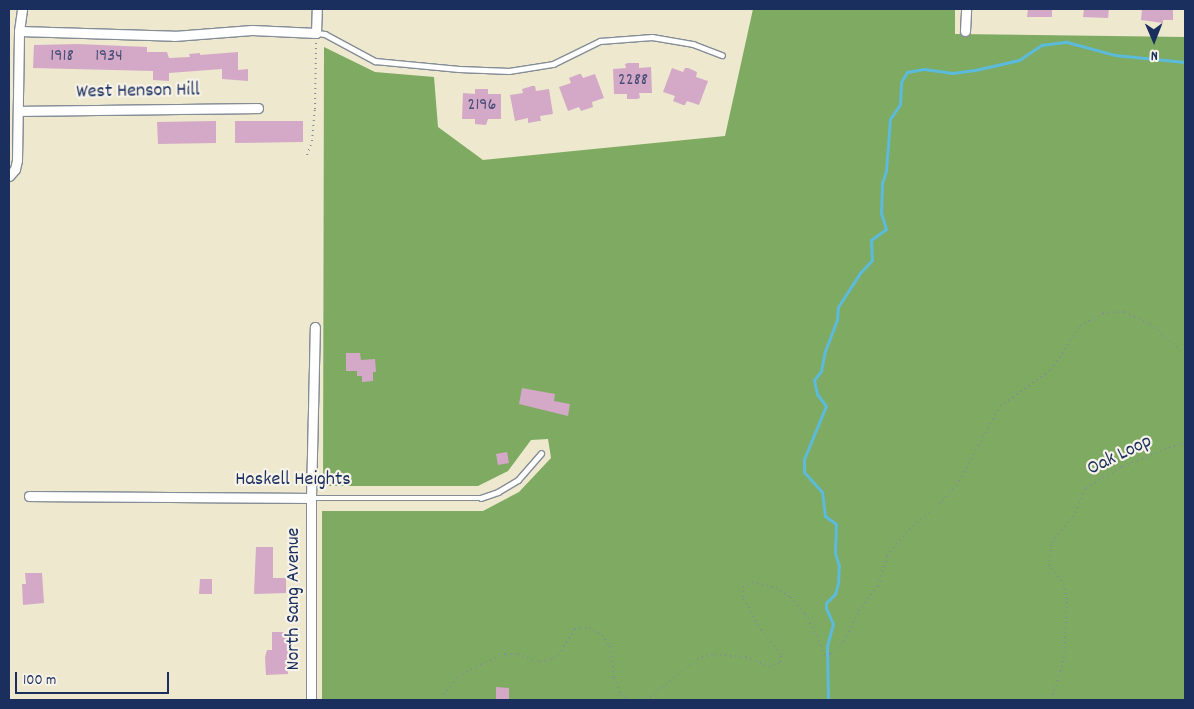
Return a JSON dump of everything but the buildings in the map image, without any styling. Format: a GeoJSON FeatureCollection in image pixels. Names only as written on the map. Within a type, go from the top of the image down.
{"type":"FeatureCollection","features":[{"type":"Feature","properties":{"kind":"street"},"geometry":{"type":"LineString","coordinates":[[10,175],[17,160],[18,111],[13,99],[22,9]]}},
{"type":"Feature","properties":{"kind":"street"},"geometry":{"type":"LineString","coordinates":[[19,30],[174,36],[252,30],[316,33],[317,9]]}},
{"type":"Feature","properties":{"kind":"street"},"geometry":{"type":"LineString","coordinates":[[965,31],[966,9]]}},
{"type":"Feature","properties":{"kind":"street","name":"West Henson Hill"},"geometry":{"type":"LineString","coordinates":[[18,111],[258,108]]}},
{"type":"Feature","properties":{"kind":"street","name":"North Sang Avenue"},"geometry":{"type":"LineString","coordinates":[[311,700],[311,498],[315,327]]}},
{"type":"Feature","properties":{"kind":"street","name":"Haskell Heights"},"geometry":{"type":"LineString","coordinates":[[29,496],[311,498]]}},
{"type":"Feature","properties":{"kind":"lane"},"geometry":{"type":"LineString","coordinates":[[316,33],[326,34],[375,61],[459,69],[508,71],[553,64],[600,41],[652,37],[692,44],[722,55]]}},
{"type":"Feature","properties":{"kind":"lane","name":"Haskell Heights"},"geometry":{"type":"LineString","coordinates":[[311,498],[481,498],[498,492],[518,480],[541,454]]}},
{"type":"Feature","properties":{"kind":"path"},"geometry":{"type":"LineString","coordinates":[[307,155],[312,141],[315,108],[316,33]]}},
{"type":"Feature","properties":{"kind":"path"},"geometry":{"type":"LineString","coordinates":[[646,700],[697,659],[715,654],[746,657],[769,667],[781,662],[781,654],[761,630],[743,597],[743,587],[752,582],[776,588],[799,604],[817,636],[824,655],[831,654],[844,641],[858,611],[878,586],[886,556],[909,529],[943,501],[959,481],[1000,406],[1051,370],[1080,326],[1103,314],[1125,312],[1150,324],[1185,354]]}},
{"type":"Feature","properties":{"kind":"path","name":"Oak Loop"},"geometry":{"type":"LineString","coordinates":[[1051,700],[1064,658],[1067,599],[1064,584],[1049,566],[1052,542],[1074,517],[1086,488],[1123,466],[1182,443],[1185,444]]}},
{"type":"Feature","properties":{"kind":"path"},"geometry":{"type":"LineString","coordinates":[[443,700],[444,695],[458,677],[481,664],[505,654],[518,654],[540,662],[554,658],[561,651],[575,629],[589,628],[602,635],[610,646],[614,678],[621,695],[629,700]]}},
{"type":"Feature","properties":{"kind":"green space"},"geometry":{"type":"Polygon","coordinates":[[[753,9],[955,9],[955,34],[1185,37],[1185,700],[322,700],[322,511],[483,511],[519,492],[551,458],[548,439],[531,440],[508,471],[478,486],[323,486],[324,47],[375,72],[434,77],[438,127],[483,160],[725,136],[753,9]]]}},
{"type":"Feature","properties":{"kind":"waterway"},"geometry":{"type":"LineString","coordinates":[[828,700],[827,646],[833,624],[826,608],[826,603],[835,594],[838,583],[839,566],[835,553],[836,524],[825,516],[822,492],[804,472],[804,459],[826,406],[817,394],[814,380],[821,371],[825,351],[837,320],[838,307],[860,273],[872,260],[871,240],[886,229],[881,213],[882,183],[886,171],[890,119],[900,104],[901,82],[907,72],[924,69],[953,73],[975,70],[1019,60],[1041,45],[1067,42],[1115,55],[1185,62]]}}]}
